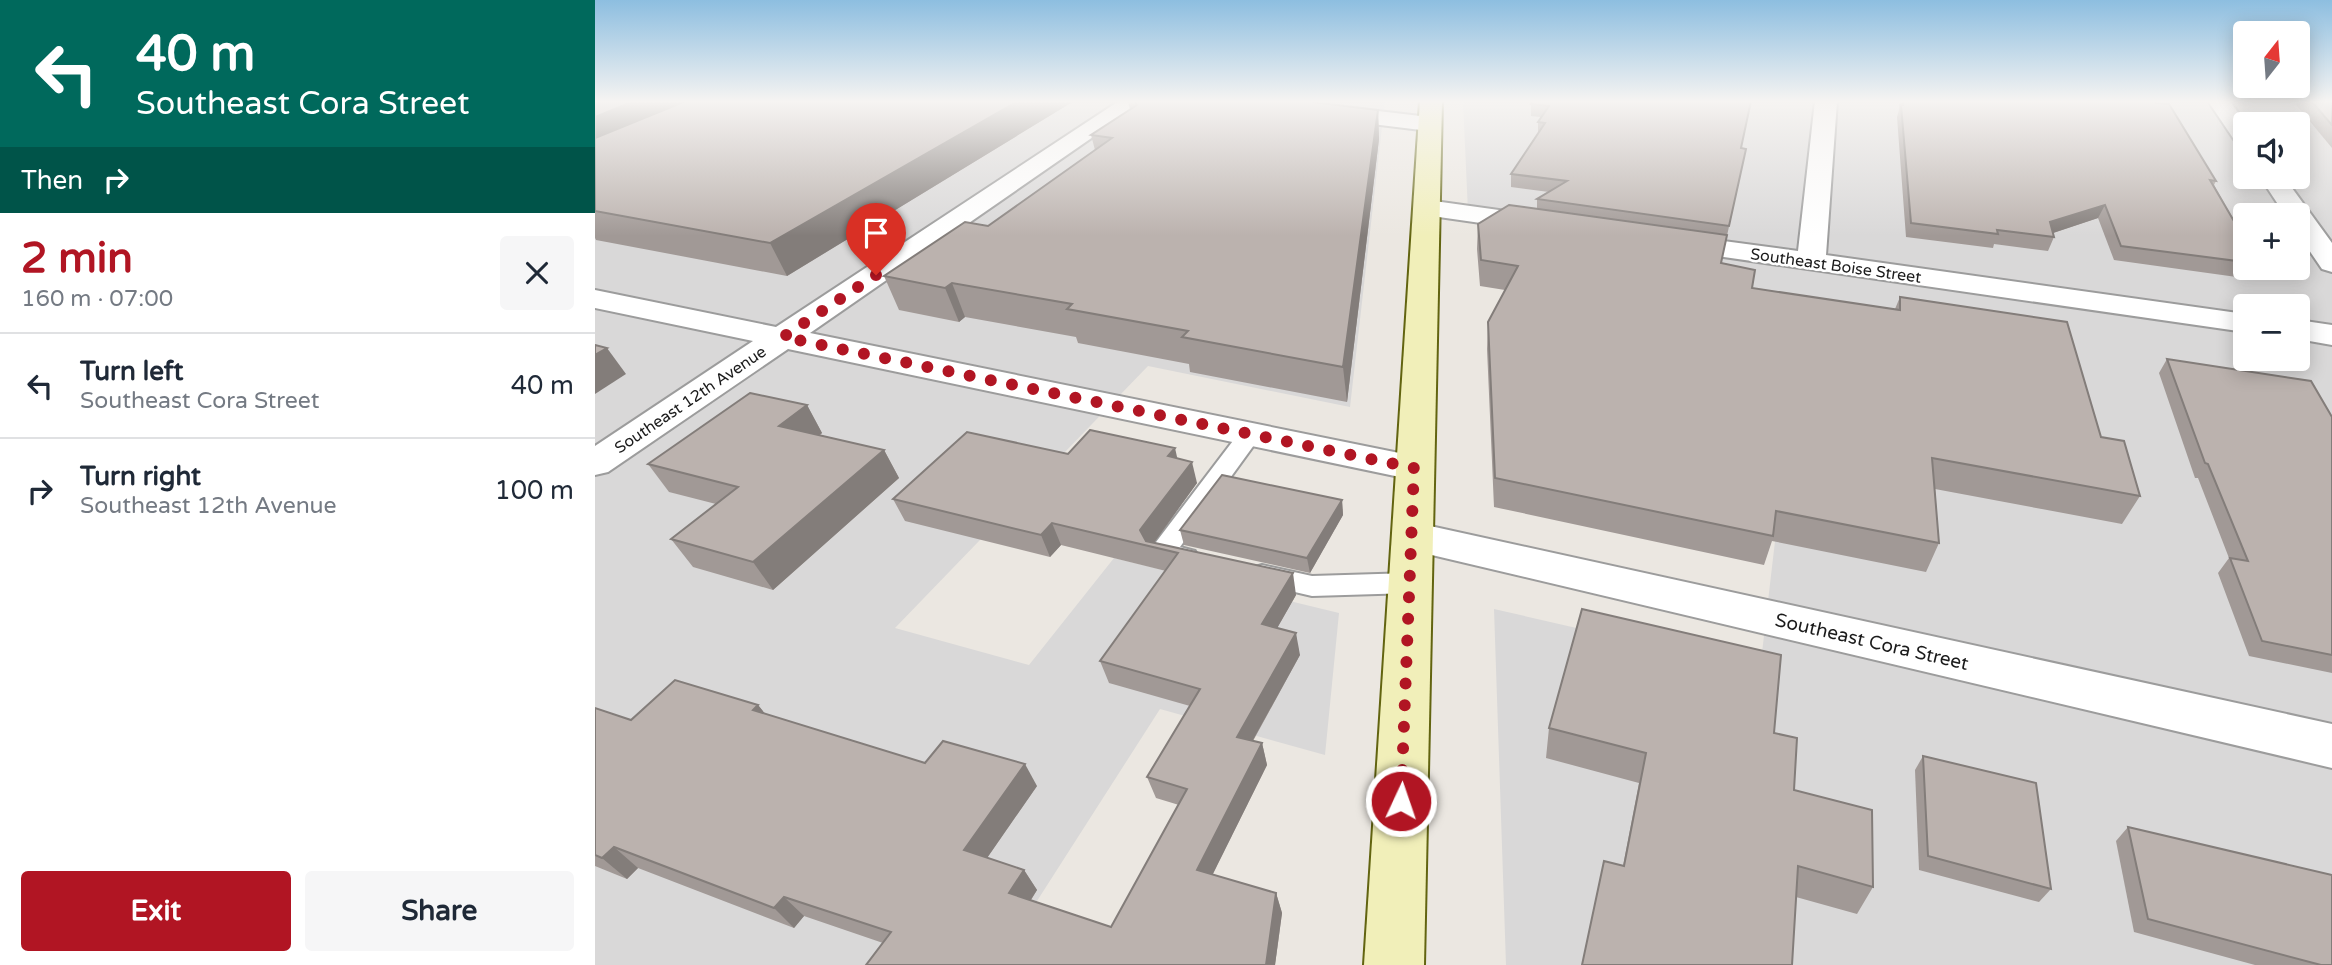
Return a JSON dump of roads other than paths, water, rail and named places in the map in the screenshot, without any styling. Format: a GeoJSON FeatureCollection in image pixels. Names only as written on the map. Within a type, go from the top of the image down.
{"type":"FeatureCollection","features":[{"type":"Feature","properties":{"kind":"main road"},"geometry":{"type":"LineString","coordinates":[[1394,965],[1429,146]]}},
{"type":"Feature","properties":{"kind":"street","name":"Southeast 12th Avenue"},"geometry":{"type":"LineString","coordinates":[[595,463],[1067,146]]}},
{"type":"Feature","properties":{"kind":"street"},"geometry":{"type":"LineString","coordinates":[[1811,262],[1822,146]]}},
{"type":"Feature","properties":{"kind":"street"},"geometry":{"type":"LineString","coordinates":[[2280,189],[2332,263]]}},
{"type":"Feature","properties":{"kind":"street"},"geometry":{"type":"LineString","coordinates":[[1427,208],[1576,229]]}},
{"type":"Feature","properties":{"kind":"street","name":"Southeast Boise Street"},"geometry":{"type":"LineString","coordinates":[[1645,238],[2233,321]]}},
{"type":"Feature","properties":{"kind":"street"},"geometry":{"type":"LineString","coordinates":[[595,299],[1414,468]]}},
{"type":"Feature","properties":{"kind":"street"},"geometry":{"type":"LineString","coordinates":[[2310,332],[2332,335]]}},
{"type":"Feature","properties":{"kind":"street","name":"Southeast Cora Street"},"geometry":{"type":"LineString","coordinates":[[1412,537],[2332,746]]}},
{"type":"Feature","properties":{"kind":"lane"},"geometry":{"type":"LineString","coordinates":[[1217,565],[1162,553],[1250,435]]}},
{"type":"Feature","properties":{"kind":"lane"},"geometry":{"type":"LineString","coordinates":[[1244,571],[1312,586],[1411,583]]}}]}
